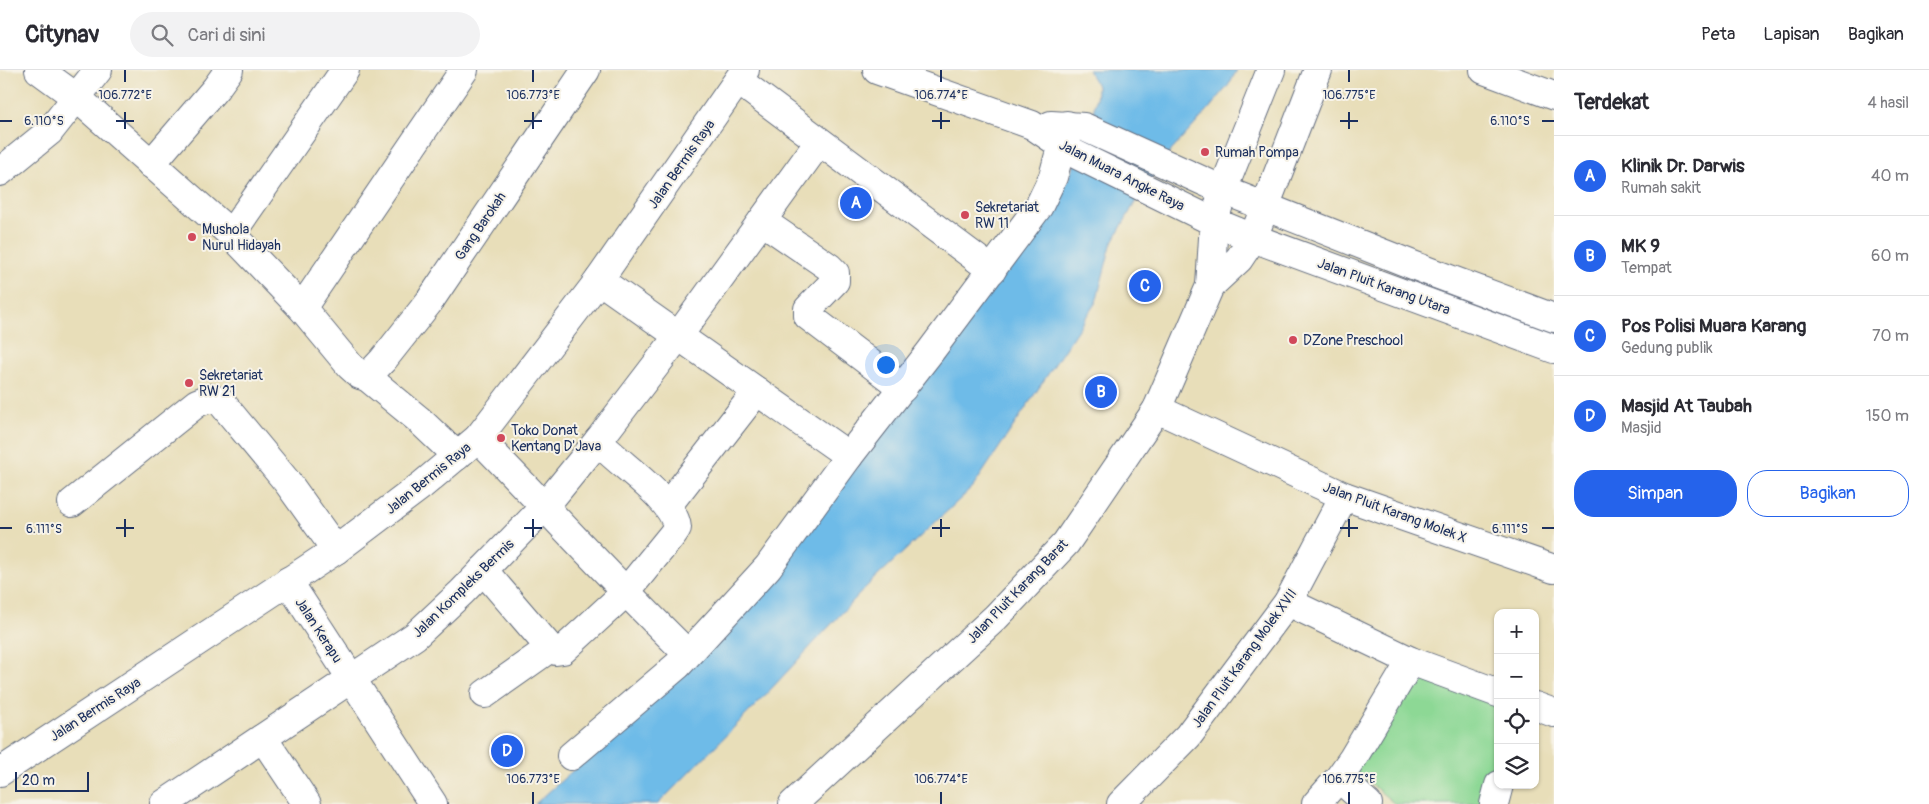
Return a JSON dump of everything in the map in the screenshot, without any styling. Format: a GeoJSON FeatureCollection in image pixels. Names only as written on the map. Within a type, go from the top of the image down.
{"type":"FeatureCollection","features":[{"type":"Feature","properties":{"kind":"street"},"geometry":{"type":"LineString","coordinates":[[39,70],[76,97],[231,234],[302,308],[350,366],[360,375],[367,377],[418,419],[457,456]]}},
{"type":"Feature","properties":{"kind":"street"},"geometry":{"type":"LineString","coordinates":[[0,172],[49,132],[98,70]]}},
{"type":"Feature","properties":{"kind":"street"},"geometry":{"type":"LineString","coordinates":[[151,164],[229,70]]}},
{"type":"Feature","properties":{"kind":"street"},"geometry":{"type":"LineString","coordinates":[[231,234],[345,70]]}},
{"type":"Feature","properties":{"kind":"street"},"geometry":{"type":"LineString","coordinates":[[302,308],[464,70]]}},
{"type":"Feature","properties":{"kind":"street","name":"Gang Barokah"},"geometry":{"type":"LineString","coordinates":[[367,377],[383,360],[429,302],[586,70]]}},
{"type":"Feature","properties":{"kind":"street","name":"Jalan Muara Angke Raya"},"geometry":{"type":"LineString","coordinates":[[877,70],[923,78],[1032,125],[1166,165],[1223,190]]}},
{"type":"Feature","properties":{"kind":"street","name":"Jalan Pluit Karang Barat"},"geometry":{"type":"LineString","coordinates":[[793,804],[996,617],[1066,543],[1157,409],[1210,286],[1214,222],[1223,190],[1271,70]]}},
{"type":"Feature","properties":{"kind":"street"},"geometry":{"type":"LineString","coordinates":[[1210,286],[1239,259],[1253,238],[1318,70]]}},
{"type":"Feature","properties":{"kind":"street"},"geometry":{"type":"LineString","coordinates":[[1484,70],[1554,96]]}},
{"type":"Feature","properties":{"kind":"street"},"geometry":{"type":"LineString","coordinates":[[742,76],[819,142],[992,270]]}},
{"type":"Feature","properties":{"kind":"street","name":"Jalan Bermis Raya"},"geometry":{"type":"LineString","coordinates":[[0,772],[336,550],[422,485],[478,438],[599,280],[742,76]]}},
{"type":"Feature","properties":{"kind":"street"},"geometry":{"type":"LineString","coordinates":[[571,756],[678,665],[768,567],[849,456],[903,388],[1039,206],[1072,138]]}},
{"type":"Feature","properties":{"kind":"street","name":"Jalan Muara Angke Raya"},"geometry":{"type":"LineString","coordinates":[[1072,138],[1157,194],[1214,222]]}},
{"type":"Feature","properties":{"kind":"street","name":"Jalan Kompleks Bermis"},"geometry":{"type":"LineString","coordinates":[[174,801],[263,738],[415,636],[483,570],[545,506],[598,441],[679,335],[819,142]]}},
{"type":"Feature","properties":{"kind":"street","name":"Jalan Pluit Karang Utara"},"geometry":{"type":"LineString","coordinates":[[1223,190],[1419,268],[1554,318]]}},
{"type":"Feature","properties":{"kind":"street"},"geometry":{"type":"LineString","coordinates":[[762,221],[829,266],[835,273],[834,281],[808,309],[808,316],[903,388]]}},
{"type":"Feature","properties":{"kind":"street","name":"Jalan Pluit Karang Utara"},"geometry":{"type":"LineString","coordinates":[[1214,222],[1554,349]]}},
{"type":"Feature","properties":{"kind":"street"},"geometry":{"type":"LineString","coordinates":[[599,280],[849,456]]}},
{"type":"Feature","properties":{"kind":"street"},"geometry":{"type":"LineString","coordinates":[[668,504],[757,391]]}},
{"type":"Feature","properties":{"kind":"street"},"geometry":{"type":"LineString","coordinates":[[72,503],[197,403],[210,398],[220,401],[282,475],[336,550]]}},
{"type":"Feature","properties":{"kind":"street","name":"Jalan Pluit Karang Molek X"},"geometry":{"type":"LineString","coordinates":[[1157,409],[1344,496],[1554,569]]}},
{"type":"Feature","properties":{"kind":"street"},"geometry":{"type":"LineString","coordinates":[[478,438],[545,506],[625,593],[687,653]]}},
{"type":"Feature","properties":{"kind":"street"},"geometry":{"type":"LineString","coordinates":[[483,570],[550,648],[556,651],[563,650],[625,593],[677,528],[677,523],[668,504],[598,441]]}},
{"type":"Feature","properties":{"kind":"street","name":"Jalan Pluit Karang Molek XVII"},"geometry":{"type":"LineString","coordinates":[[1121,804],[1188,736],[1288,602],[1344,496]]}},
{"type":"Feature","properties":{"kind":"street","name":"Jalan Kerapu"},"geometry":{"type":"LineString","coordinates":[[288,581],[351,680]]}},
{"type":"Feature","properties":{"kind":"street"},"geometry":{"type":"LineString","coordinates":[[1288,602],[1411,661],[1494,692]]}},
{"type":"Feature","properties":{"kind":"street"},"geometry":{"type":"LineString","coordinates":[[485,694],[550,648]]}},
{"type":"Feature","properties":{"kind":"street"},"geometry":{"type":"LineString","coordinates":[[1316,804],[1339,778],[1411,661]]}},
{"type":"Feature","properties":{"kind":"street"},"geometry":{"type":"LineString","coordinates":[[351,680],[433,804]]}},
{"type":"Feature","properties":{"kind":"street"},"geometry":{"type":"LineString","coordinates":[[1539,707],[1554,713]]}},
{"type":"Feature","properties":{"kind":"street"},"geometry":{"type":"LineString","coordinates":[[263,738],[307,804]]}},
{"type":"Feature","properties":{"kind":"street"},"geometry":{"type":"LineString","coordinates":[[1339,778],[1368,804]]}},
{"type":"Feature","properties":{"kind":"street"},"geometry":{"type":"LineString","coordinates":[[1494,804],[1498,789]]}},
{"type":"Feature","properties":{"kind":"green space"},"geometry":{"type":"Polygon","coordinates":[[[1414,668],[1494,694],[1494,777],[1487,804],[1395,804],[1353,769],[1414,668]]]}},
{"type":"Feature","properties":{"kind":"water"},"geometry":{"type":"Polygon","coordinates":[[[1088,70],[1237,70],[1228,86],[1163,160],[1133,206],[1111,245],[1096,302],[973,487],[866,587],[757,704],[658,804],[535,804],[684,672],[766,587],[1062,191],[1079,155],[1094,110],[1097,87],[1088,70]]]}},
{"type":"Feature","properties":{"kind":"place","name":"Rumah Pompa"},"geometry":{"type":"Point","coordinates":[1205,152]}},
{"type":"Feature","properties":{"kind":"place","name":"Klinik Dr. Darwis"},"geometry":{"type":"Point","coordinates":[856,203]}},
{"type":"Feature","properties":{"kind":"place","name":"Sekretariat RW 11"},"geometry":{"type":"Point","coordinates":[965,215]}},
{"type":"Feature","properties":{"kind":"place","name":"Mushola Nurul Hidayah"},"geometry":{"type":"Point","coordinates":[192,237]}},
{"type":"Feature","properties":{"kind":"place","name":"Pos Polisi Muara Karang"},"geometry":{"type":"Point","coordinates":[1145,286]}},
{"type":"Feature","properties":{"kind":"place","name":"DZone Preschool"},"geometry":{"type":"Point","coordinates":[1293,340]}},
{"type":"Feature","properties":{"kind":"place","name":"Sekretariat RW 21"},"geometry":{"type":"Point","coordinates":[189,383]}},
{"type":"Feature","properties":{"kind":"place","name":"MK 9"},"geometry":{"type":"Point","coordinates":[1101,392]}},
{"type":"Feature","properties":{"kind":"place","name":"Toko Donat Kentang D'Java"},"geometry":{"type":"Point","coordinates":[501,438]}},
{"type":"Feature","properties":{"kind":"place","name":"Masjid At Taubah"},"geometry":{"type":"Point","coordinates":[507,751]}}]}
